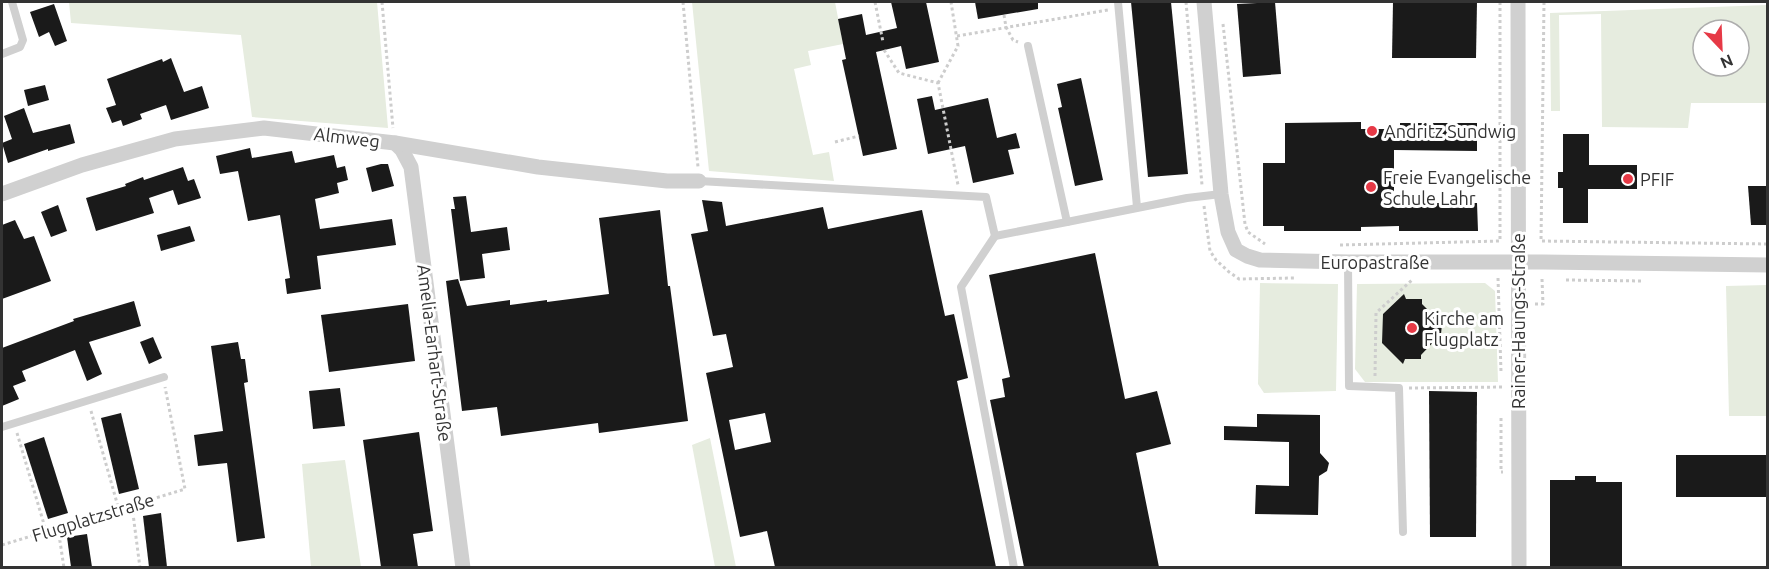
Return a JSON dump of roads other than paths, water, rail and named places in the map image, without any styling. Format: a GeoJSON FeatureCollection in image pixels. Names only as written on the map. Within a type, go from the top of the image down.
{"type":"FeatureCollection","features":[{"type":"Feature","properties":{"kind":"street","name":"Europastraße"},"geometry":{"type":"LineString","coordinates":[[1204,2],[1221,194],[1230,241],[1236,250],[1247,256],[1260,260],[1348,262],[1767,265]]}},
{"type":"Feature","properties":{"kind":"street","name":"Rainer-Haungs-Straße"},"geometry":{"type":"LineString","coordinates":[[1518,2],[1519,567]]}},
{"type":"Feature","properties":{"kind":"street","name":"Almweg"},"geometry":{"type":"LineString","coordinates":[[2,194],[82,165],[175,139],[264,128],[395,143],[538,167],[667,181],[699,181]]}},
{"type":"Feature","properties":{"kind":"street","name":"Amelia-Earhart-Straße"},"geometry":{"type":"LineString","coordinates":[[395,143],[402,150],[411,167],[463,567]]}},
{"type":"Feature","properties":{"kind":"lane"},"geometry":{"type":"LineString","coordinates":[[2,54],[20,47],[23,40],[12,2]]}},
{"type":"Feature","properties":{"kind":"lane"},"geometry":{"type":"LineString","coordinates":[[1118,5],[1137,207]]}},
{"type":"Feature","properties":{"kind":"lane"},"geometry":{"type":"LineString","coordinates":[[1028,46],[1067,222]]}},
{"type":"Feature","properties":{"kind":"lane"},"geometry":{"type":"LineString","coordinates":[[699,181],[986,197],[995,236]]}},
{"type":"Feature","properties":{"kind":"lane"},"geometry":{"type":"LineString","coordinates":[[1014,567],[961,287],[995,236],[1137,207],[1221,194]]}},
{"type":"Feature","properties":{"kind":"lane"},"geometry":{"type":"LineString","coordinates":[[1348,262],[1349,386],[1399,388],[1403,531]]}},
{"type":"Feature","properties":{"kind":"lane"},"geometry":{"type":"LineString","coordinates":[[2,427],[164,377]]}},
{"type":"Feature","properties":{"kind":"place","name":"Andritz Sundwig"},"geometry":{"type":"Point","coordinates":[1372,131]}},
{"type":"Feature","properties":{"kind":"place","name":"PFIF"},"geometry":{"type":"Point","coordinates":[1628,179]}},
{"type":"Feature","properties":{"kind":"place","name":"Freie Evangelische Schule Lahr"},"geometry":{"type":"Point","coordinates":[1371,187]}},
{"type":"Feature","properties":{"kind":"place","name":"Kirche am Flugplatz"},"geometry":{"type":"Point","coordinates":[1412,328]}}]}
